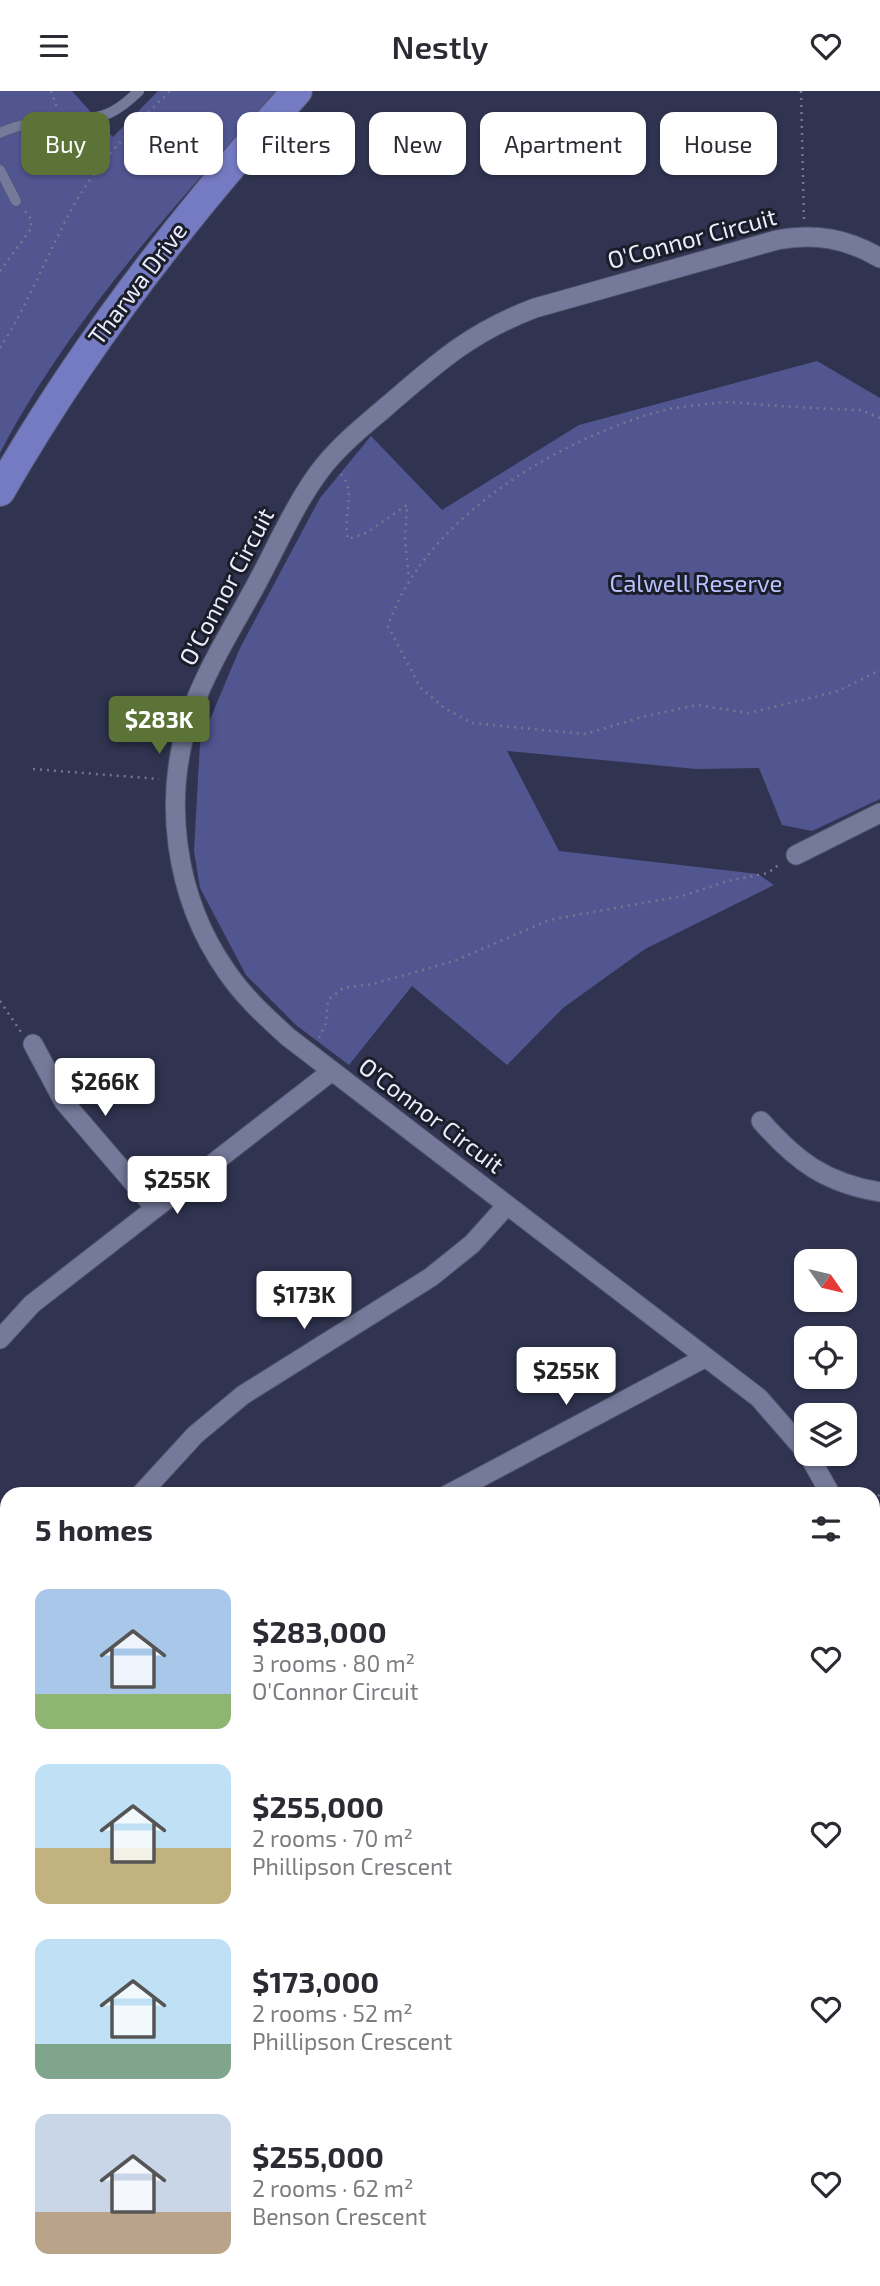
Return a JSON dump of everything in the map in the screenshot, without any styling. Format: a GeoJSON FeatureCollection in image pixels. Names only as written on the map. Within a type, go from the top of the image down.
{"type":"FeatureCollection","features":[{"type":"Feature","properties":{"kind":"main road","name":"Tharwa Drive"},"geometry":{"type":"LineString","coordinates":[[0,491],[116,311],[235,159],[297,91]]}},
{"type":"Feature","properties":{"kind":"street","name":"O'Connor Circuit"},"geometry":{"type":"LineString","coordinates":[[794,1438],[767,1406],[706,1357],[332,1071],[255,1007],[226,972],[209,942],[187,890],[177,846],[175,801],[180,756],[200,691],[310,485],[354,434],[453,350],[496,323],[549,304],[795,237],[818,236],[845,241],[880,258]]}},
{"type":"Feature","properties":{"kind":"street"},"geometry":{"type":"LineString","coordinates":[[796,855],[880,813]]}},
{"type":"Feature","properties":{"kind":"street"},"geometry":{"type":"LineString","coordinates":[[33,1044],[64,1102],[155,1208]]}},
{"type":"Feature","properties":{"kind":"street"},"geometry":{"type":"LineString","coordinates":[[0,1339],[32,1304],[332,1071]]}},
{"type":"Feature","properties":{"kind":"street"},"geometry":{"type":"LineString","coordinates":[[761,1121],[787,1150],[818,1173],[853,1187],[880,1192]]}},
{"type":"Feature","properties":{"kind":"street"},"geometry":{"type":"LineString","coordinates":[[147,1487],[195,1435],[243,1395],[431,1277],[472,1244],[507,1205]]}},
{"type":"Feature","properties":{"kind":"street"},"geometry":{"type":"LineString","coordinates":[[462,1487],[706,1357]]}},
{"type":"Feature","properties":{"kind":"street","name":"O'Connor Circuit"},"geometry":{"type":"LineString","coordinates":[[814,1466],[826,1487]]}},
{"type":"Feature","properties":{"kind":"lane"},"geometry":{"type":"LineString","coordinates":[[110,112],[121,107],[139,91]]}},
{"type":"Feature","properties":{"kind":"lane"},"geometry":{"type":"LineString","coordinates":[[0,133],[21,124]]}},
{"type":"Feature","properties":{"kind":"lane"},"geometry":{"type":"LineString","coordinates":[[0,170],[16,201]]}},
{"type":"Feature","properties":{"kind":"path"},"geometry":{"type":"LineString","coordinates":[[51,91],[59,112]]}},
{"type":"Feature","properties":{"kind":"path"},"geometry":{"type":"LineString","coordinates":[[0,348],[75,204],[99,167],[127,132],[170,91]]}},
{"type":"Feature","properties":{"kind":"path"},"geometry":{"type":"LineString","coordinates":[[801,91],[803,209]]}},
{"type":"Feature","properties":{"kind":"path"},"geometry":{"type":"LineString","coordinates":[[0,271],[31,229],[31,219],[16,201]]}},
{"type":"Feature","properties":{"kind":"path"},"geometry":{"type":"LineString","coordinates":[[880,418],[861,411],[720,402],[654,413],[568,448],[515,479],[460,521],[432,549],[409,579],[398,598],[388,626],[420,687],[444,708],[472,723],[586,734],[642,716],[697,705],[750,713],[838,691],[880,670]]}},
{"type":"Feature","properties":{"kind":"path"},"geometry":{"type":"LineString","coordinates":[[344,476],[349,486],[345,528],[348,539],[366,533],[407,505],[405,539],[409,579]]}},
{"type":"Feature","properties":{"kind":"path"},"geometry":{"type":"LineString","coordinates":[[33,769],[151,778]]}},
{"type":"Feature","properties":{"kind":"path"},"geometry":{"type":"LineString","coordinates":[[320,1036],[326,1023],[328,1000],[343,988],[373,983],[454,961],[549,920],[682,896],[728,881],[768,873],[796,855]]}},
{"type":"Feature","properties":{"kind":"path"},"geometry":{"type":"LineString","coordinates":[[0,1001],[33,1044]]}},
{"type":"Feature","properties":{"kind":"green space"},"geometry":{"type":"Polygon","coordinates":[[[0,91],[72,91],[91,112],[21,112],[21,175],[110,175],[110,134],[113,137],[124,126],[124,175],[202,175],[92,309],[58,356],[0,453],[0,91]]]}},
{"type":"Feature","properties":{"kind":"green space"},"geometry":{"type":"Polygon","coordinates":[[[158,91],[279,91],[260,112],[237,112],[237,137],[223,152],[223,112],[137,112],[158,91]]]}},
{"type":"Feature","properties":{"kind":"green space","name":"Calwell Reserve"},"geometry":{"type":"Polygon","coordinates":[[[817,361],[880,398],[880,799],[812,831],[782,825],[759,768],[696,769],[507,751],[559,851],[758,874],[774,885],[645,949],[563,1008],[507,1065],[412,986],[349,1065],[296,1025],[246,975],[200,888],[194,851],[200,743],[240,648],[320,498],[371,436],[442,510],[579,425],[817,361]]]}}]}
